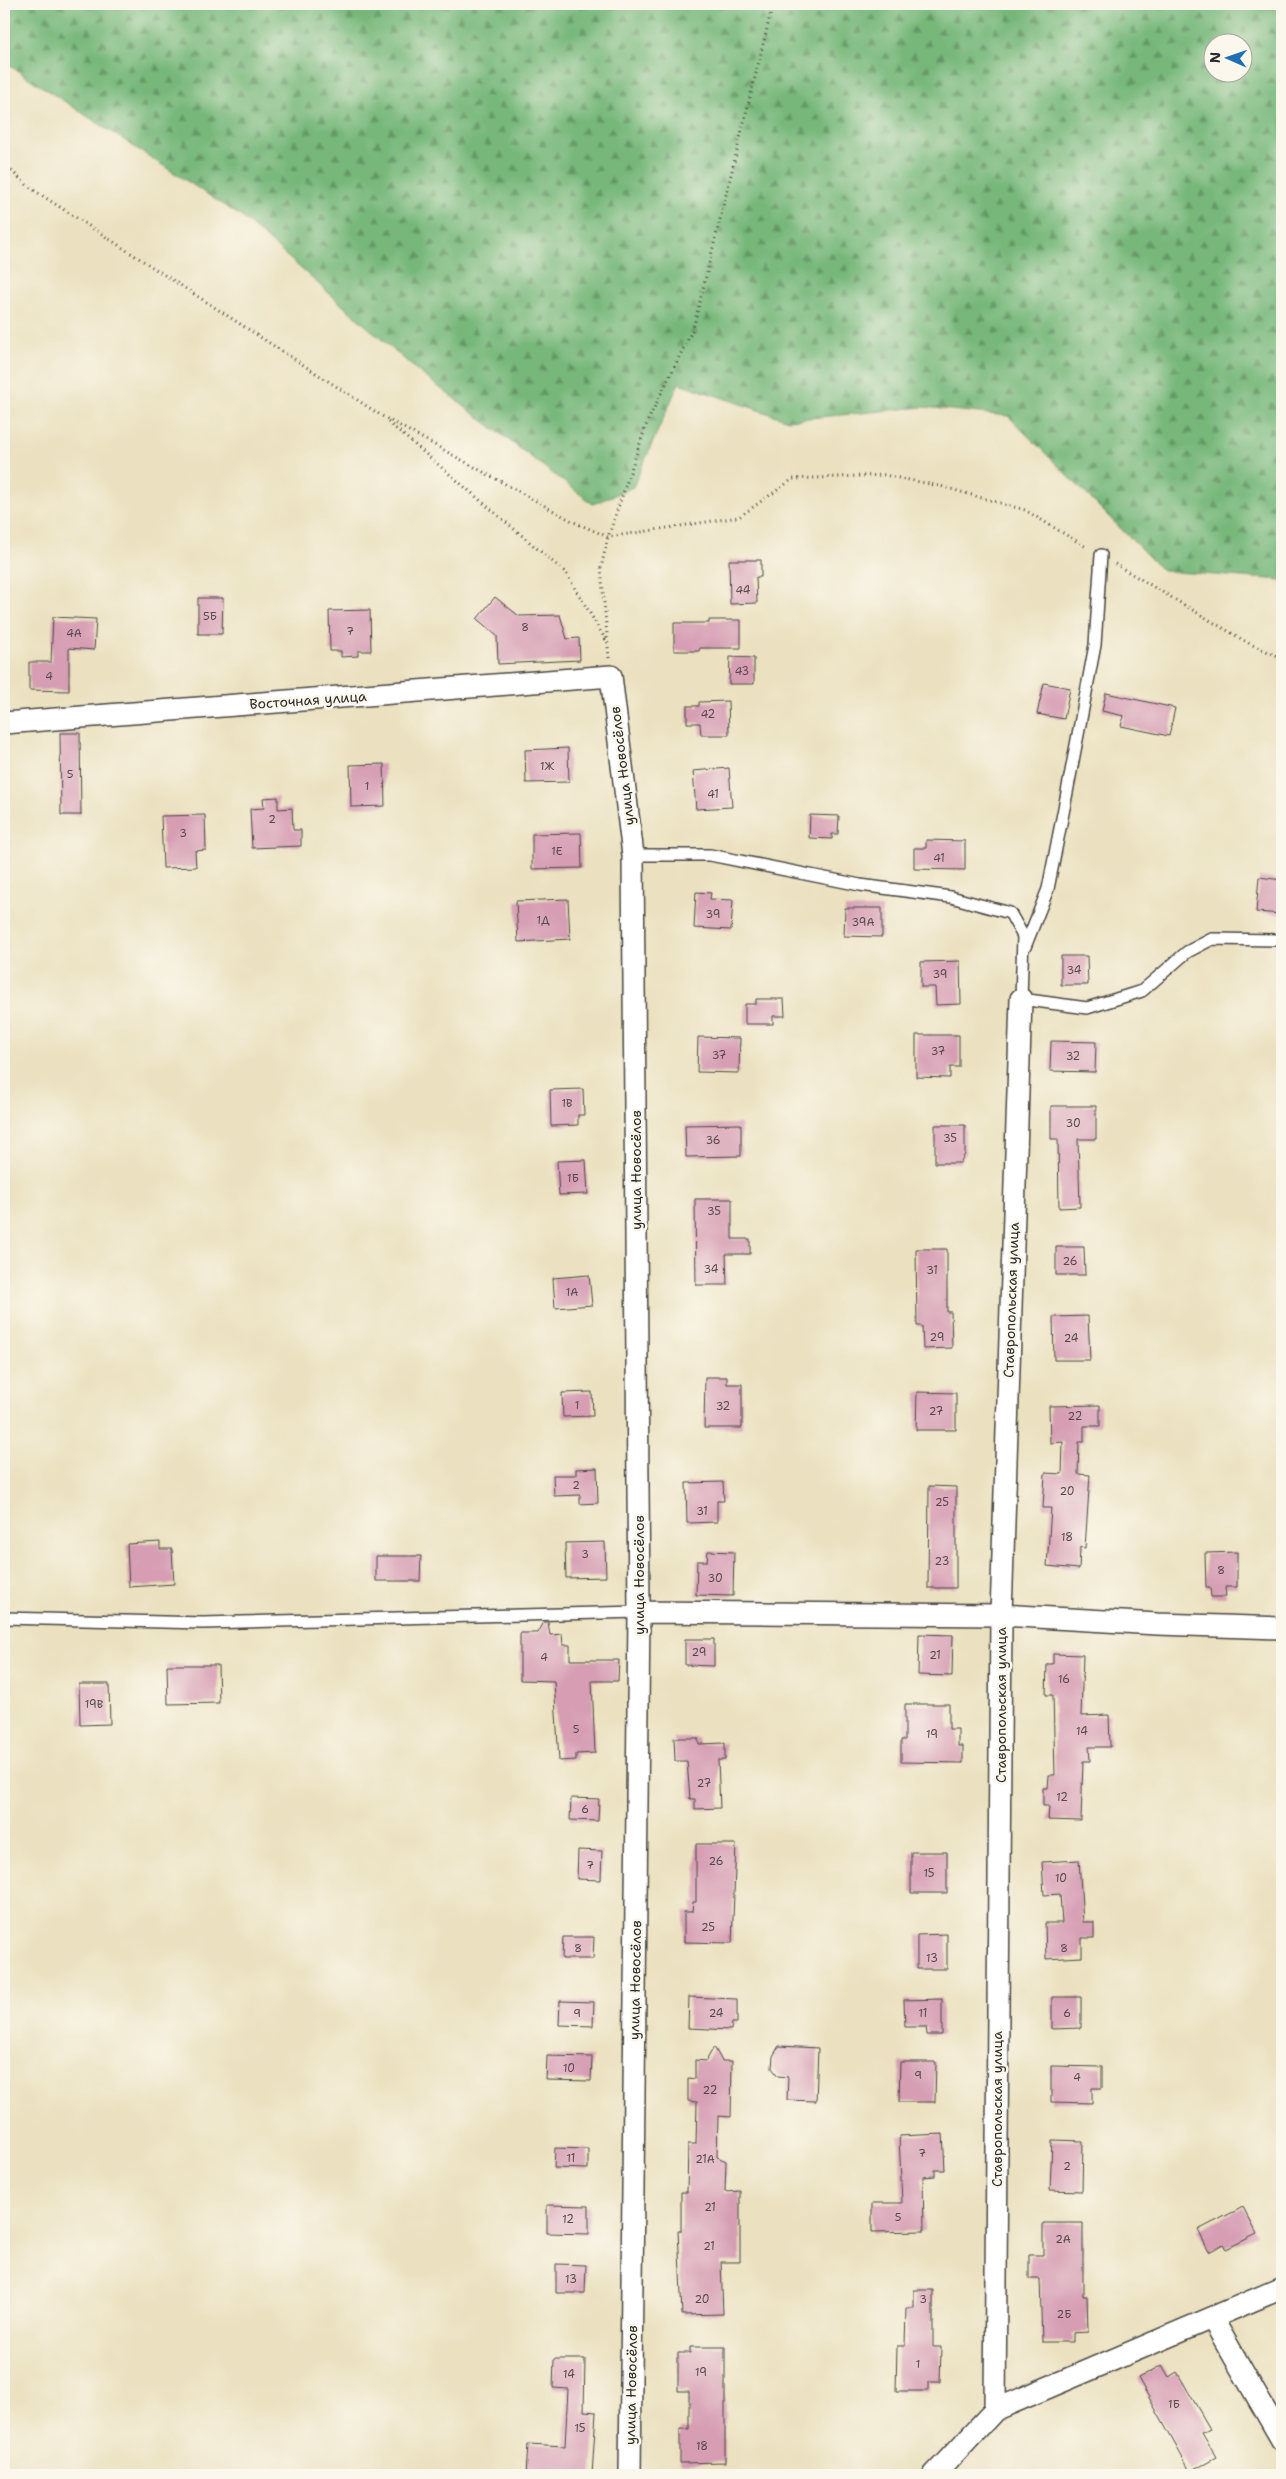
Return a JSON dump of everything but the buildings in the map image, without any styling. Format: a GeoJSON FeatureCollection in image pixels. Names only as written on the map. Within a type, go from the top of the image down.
{"type":"FeatureCollection","features":[{"type":"Feature","properties":{"kind":"street","name":"Восточная улица"},"geometry":{"type":"LineString","coordinates":[[4,723],[611,676]]}},
{"type":"Feature","properties":{"kind":"street","name":"улица Новосёлов"},"geometry":{"type":"LineString","coordinates":[[611,676],[633,855],[639,1612],[630,2475]]}},
{"type":"Feature","properties":{"kind":"street","name":"Ставропольская улица"},"geometry":{"type":"LineString","coordinates":[[995,2410],[1001,1615],[1020,999]]}},
{"type":"Feature","properties":{"kind":"street"},"geometry":{"type":"LineString","coordinates":[[639,1612],[1001,1615],[1157,1624],[1282,1628]]}},
{"type":"Feature","properties":{"kind":"street"},"geometry":{"type":"LineString","coordinates":[[934,2475],[995,2410],[1282,2288]]}},
{"type":"Feature","properties":{"kind":"street"},"geometry":{"type":"LineString","coordinates":[[1212,2318],[1282,2440]]}},
{"type":"Feature","properties":{"kind":"lane"},"geometry":{"type":"LineString","coordinates":[[1022,955],[1050,879],[1095,645],[1101,556]]}},
{"type":"Feature","properties":{"kind":"lane"},"geometry":{"type":"LineString","coordinates":[[633,855],[710,854],[860,885],[951,897],[1010,913],[1023,936],[1020,999],[1088,1008],[1142,992],[1188,952],[1212,939],[1282,940]]}},
{"type":"Feature","properties":{"kind":"lane"},"geometry":{"type":"LineString","coordinates":[[4,1618],[202,1622],[639,1612]]}},
{"type":"Feature","properties":{"kind":"path"},"geometry":{"type":"LineString","coordinates":[[611,676],[601,568],[608,537],[648,420],[693,329],[773,4]]}},
{"type":"Feature","properties":{"kind":"path"},"geometry":{"type":"LineString","coordinates":[[4,164],[29,187],[382,416],[574,522],[608,537],[739,517],[793,479],[884,475],[940,486],[1025,510],[1250,644],[1282,658]]}},
{"type":"Feature","properties":{"kind":"path"},"geometry":{"type":"LineString","coordinates":[[382,416],[566,573],[608,644]]}},
{"type":"Feature","properties":{"kind":"green space"},"geometry":{"type":"Polygon","coordinates":[[[4,4],[1282,4],[1282,580],[1163,571],[1008,416],[923,407],[788,420],[679,383],[633,487],[593,504],[419,372],[242,217],[4,62],[4,4]]]}}]}
